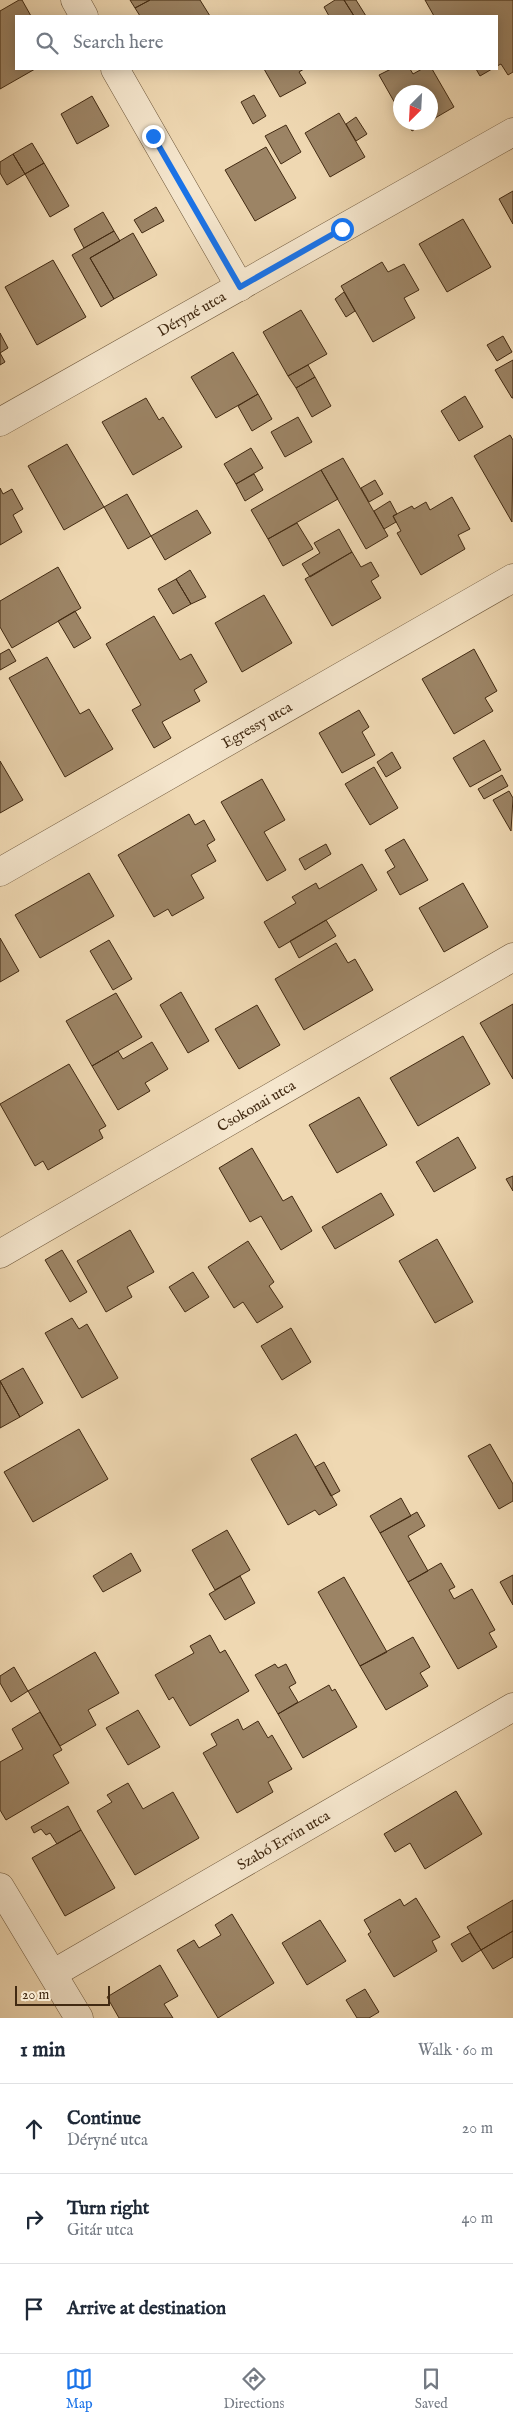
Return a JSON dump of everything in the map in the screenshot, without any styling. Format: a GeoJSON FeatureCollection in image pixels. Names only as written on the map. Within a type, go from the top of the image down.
{"type":"FeatureCollection","features":[{"type":"Feature","properties":{"kind":"street"},"geometry":{"type":"LineString","coordinates":[[75,0],[83,15]]}},
{"type":"Feature","properties":{"kind":"street"},"geometry":{"type":"LineString","coordinates":[[116,70],[240,287]]}},
{"type":"Feature","properties":{"kind":"street","name":"Déryné utca"},"geometry":{"type":"LineString","coordinates":[[0,422],[513,132]]}},
{"type":"Feature","properties":{"kind":"street","name":"Egressy utca"},"geometry":{"type":"LineString","coordinates":[[0,872],[513,578]]}},
{"type":"Feature","properties":{"kind":"street","name":"Csokonai utca"},"geometry":{"type":"LineString","coordinates":[[0,1254],[513,957]]}},
{"type":"Feature","properties":{"kind":"street","name":"Szabó Ervin utca"},"geometry":{"type":"LineString","coordinates":[[54,1973],[513,1707]]}},
{"type":"Feature","properties":{"kind":"street"},"geometry":{"type":"LineString","coordinates":[[0,1887],[80,2018]]}},
{"type":"Feature","properties":{"kind":"building"},"geometry":{"type":"Polygon","coordinates":[[[22,0],[30,15],[15,15],[15,70],[33,70],[0,89],[0,11],[22,0]]]}},
{"type":"Feature","properties":{"kind":"building"},"geometry":{"type":"Polygon","coordinates":[[[130,0],[150,0],[135,8],[130,0]]]}},
{"type":"Feature","properties":{"kind":"building"},"geometry":{"type":"Polygon","coordinates":[[[150,0],[200,0],[209,15],[139,15],[135,8],[150,0]]]}},
{"type":"Feature","properties":{"kind":"building"},"geometry":{"type":"Polygon","coordinates":[[[335,0],[344,0],[353,15],[328,15],[324,7],[335,0]]]}},
{"type":"Feature","properties":{"kind":"building"},"geometry":{"type":"Polygon","coordinates":[[[344,0],[356,0],[365,15],[353,15],[344,0]]]}},
{"type":"Feature","properties":{"kind":"building"},"geometry":{"type":"Polygon","coordinates":[[[425,0],[513,0],[513,72],[508,75],[501,64],[498,66],[498,15],[433,15],[425,0]]]}},
{"type":"Feature","properties":{"kind":"building"},"geometry":{"type":"Polygon","coordinates":[[[265,70],[302,70],[299,72],[306,83],[280,97],[265,70]]]}},
{"type":"Feature","properties":{"kind":"building"},"geometry":{"type":"Polygon","coordinates":[[[389,70],[411,70],[413,74],[420,70],[433,70],[454,107],[438,116],[438,85],[393,85],[393,100],[379,75],[389,70]]]}},
{"type":"Feature","properties":{"kind":"building"},"geometry":{"type":"Polygon","coordinates":[[[477,70],[490,70],[480,76],[477,70]]]}},
{"type":"Feature","properties":{"kind":"building"},"geometry":{"type":"Polygon","coordinates":[[[254,95],[266,116],[253,124],[241,102],[254,95]]]}},
{"type":"Feature","properties":{"kind":"building"},"geometry":{"type":"Polygon","coordinates":[[[92,96],[109,126],[77,144],[61,114],[92,96]]]}},
{"type":"Feature","properties":{"kind":"building"},"geometry":{"type":"Polygon","coordinates":[[[339,113],[365,157],[330,177],[305,133],[339,113]]]}},
{"type":"Feature","properties":{"kind":"building"},"geometry":{"type":"Polygon","coordinates":[[[356,117],[367,134],[356,141],[346,124],[356,117]]]}},
{"type":"Feature","properties":{"kind":"building"},"geometry":{"type":"Polygon","coordinates":[[[286,125],[301,152],[281,164],[265,136],[286,125]]]}},
{"type":"Feature","properties":{"kind":"building"},"geometry":{"type":"Polygon","coordinates":[[[32,143],[44,163],[25,174],[13,154],[32,143]]]}},
{"type":"Feature","properties":{"kind":"building"},"geometry":{"type":"Polygon","coordinates":[[[266,147],[296,198],[255,221],[225,170],[266,147]]]}},
{"type":"Feature","properties":{"kind":"building"},"geometry":{"type":"Polygon","coordinates":[[[13,154],[25,174],[7,185],[0,173],[0,162],[13,154]]]}},
{"type":"Feature","properties":{"kind":"building"},"geometry":{"type":"Polygon","coordinates":[[[44,163],[69,206],[50,217],[25,174],[44,163]]]}},
{"type":"Feature","properties":{"kind":"building"},"geometry":{"type":"Polygon","coordinates":[[[513,191],[513,224],[499,199],[513,191]]]}},
{"type":"Feature","properties":{"kind":"building"},"geometry":{"type":"Polygon","coordinates":[[[156,207],[164,221],[142,233],[134,220],[156,207]]]}},
{"type":"Feature","properties":{"kind":"building"},"geometry":{"type":"Polygon","coordinates":[[[103,212],[114,231],[84,248],[74,229],[103,212]]]}},
{"type":"Feature","properties":{"kind":"building"},"geometry":{"type":"Polygon","coordinates":[[[463,219],[491,267],[447,292],[419,244],[463,219]]]}},
{"type":"Feature","properties":{"kind":"building"},"geometry":{"type":"Polygon","coordinates":[[[114,231],[120,241],[90,258],[114,299],[101,307],[72,255],[114,231]]]}},
{"type":"Feature","properties":{"kind":"building"},"geometry":{"type":"Polygon","coordinates":[[[133,233],[157,275],[114,299],[90,258],[133,233]]]}},
{"type":"Feature","properties":{"kind":"building"},"geometry":{"type":"Polygon","coordinates":[[[53,260],[86,317],[37,345],[5,287],[53,260]]]}},
{"type":"Feature","properties":{"kind":"building"},"geometry":{"type":"Polygon","coordinates":[[[382,262],[388,272],[404,264],[419,290],[404,298],[415,318],[373,342],[341,286],[382,262]]]}},
{"type":"Feature","properties":{"kind":"building"},"geometry":{"type":"Polygon","coordinates":[[[344,292],[355,311],[346,317],[335,299],[344,292]]]}},
{"type":"Feature","properties":{"kind":"building"},"geometry":{"type":"Polygon","coordinates":[[[301,310],[327,354],[288,376],[263,332],[301,310]]]}},
{"type":"Feature","properties":{"kind":"building"},"geometry":{"type":"Polygon","coordinates":[[[0,333],[8,348],[0,353],[0,333]]]}},
{"type":"Feature","properties":{"kind":"building"},"geometry":{"type":"Polygon","coordinates":[[[503,336],[512,352],[497,361],[487,345],[503,336]]]}},
{"type":"Feature","properties":{"kind":"building"},"geometry":{"type":"Polygon","coordinates":[[[233,352],[258,394],[216,418],[191,377],[233,352]]]}},
{"type":"Feature","properties":{"kind":"building"},"geometry":{"type":"Polygon","coordinates":[[[0,353],[5,362],[0,365],[0,353]]]}},
{"type":"Feature","properties":{"kind":"building"},"geometry":{"type":"Polygon","coordinates":[[[513,360],[513,398],[512,398],[495,370],[513,360]]]}},
{"type":"Feature","properties":{"kind":"building"},"geometry":{"type":"Polygon","coordinates":[[[308,365],[315,377],[296,388],[288,376],[308,365]]]}},
{"type":"Feature","properties":{"kind":"building"},"geometry":{"type":"Polygon","coordinates":[[[315,377],[331,406],[312,417],[296,388],[315,377]]]}},
{"type":"Feature","properties":{"kind":"building"},"geometry":{"type":"Polygon","coordinates":[[[258,394],[272,419],[252,431],[238,406],[258,394]]]}},
{"type":"Feature","properties":{"kind":"building"},"geometry":{"type":"Polygon","coordinates":[[[465,396],[483,427],[459,441],[441,411],[465,396]]]}},
{"type":"Feature","properties":{"kind":"building"},"geometry":{"type":"Polygon","coordinates":[[[146,398],[159,420],[163,417],[182,447],[133,475],[102,422],[146,398]]]}},
{"type":"Feature","properties":{"kind":"building"},"geometry":{"type":"Polygon","coordinates":[[[298,417],[312,442],[285,457],[271,432],[298,417]]]}},
{"type":"Feature","properties":{"kind":"building"},"geometry":{"type":"Polygon","coordinates":[[[510,435],[513,440],[512,522],[474,456],[510,435]]]}},
{"type":"Feature","properties":{"kind":"building"},"geometry":{"type":"Polygon","coordinates":[[[67,444],[104,507],[64,530],[28,466],[67,444]]]}},
{"type":"Feature","properties":{"kind":"building"},"geometry":{"type":"Polygon","coordinates":[[[251,448],[263,468],[236,484],[224,464],[251,448]]]}},
{"type":"Feature","properties":{"kind":"building"},"geometry":{"type":"Polygon","coordinates":[[[343,458],[388,536],[366,549],[321,470],[343,458]]]}},
{"type":"Feature","properties":{"kind":"building"},"geometry":{"type":"Polygon","coordinates":[[[321,470],[338,499],[268,539],[251,510],[321,470]]]}},
{"type":"Feature","properties":{"kind":"building"},"geometry":{"type":"Polygon","coordinates":[[[254,474],[263,490],[245,501],[236,484],[254,474]]]}},
{"type":"Feature","properties":{"kind":"building"},"geometry":{"type":"Polygon","coordinates":[[[375,480],[383,494],[369,502],[361,488],[375,480]]]}},
{"type":"Feature","properties":{"kind":"building"},"geometry":{"type":"Polygon","coordinates":[[[0,488],[3,494],[12,489],[23,509],[13,515],[22,532],[0,545],[0,488]]]}},
{"type":"Feature","properties":{"kind":"building"},"geometry":{"type":"Polygon","coordinates":[[[127,494],[151,536],[128,549],[104,507],[127,494]]]}},
{"type":"Feature","properties":{"kind":"building"},"geometry":{"type":"Polygon","coordinates":[[[452,497],[470,529],[458,535],[465,549],[421,575],[397,533],[401,531],[393,516],[412,506],[414,509],[426,502],[430,510],[452,497]]]}},
{"type":"Feature","properties":{"kind":"building"},"geometry":{"type":"Polygon","coordinates":[[[390,501],[397,514],[393,516],[396,522],[384,529],[374,511],[390,501]]]}},
{"type":"Feature","properties":{"kind":"building"},"geometry":{"type":"Polygon","coordinates":[[[197,510],[211,533],[165,560],[151,536],[197,510]]]}},
{"type":"Feature","properties":{"kind":"building"},"geometry":{"type":"Polygon","coordinates":[[[297,523],[313,549],[283,566],[268,539],[297,523]]]}},
{"type":"Feature","properties":{"kind":"building"},"geometry":{"type":"Polygon","coordinates":[[[339,529],[352,552],[310,577],[302,564],[320,553],[314,543],[339,529]]]}},
{"type":"Feature","properties":{"kind":"building"},"geometry":{"type":"Polygon","coordinates":[[[352,552],[361,567],[371,562],[379,576],[371,581],[381,598],[332,626],[305,579],[352,552]]]}},
{"type":"Feature","properties":{"kind":"building"},"geometry":{"type":"Polygon","coordinates":[[[58,567],[81,608],[12,648],[0,627],[0,601],[58,567]]]}},
{"type":"Feature","properties":{"kind":"building"},"geometry":{"type":"Polygon","coordinates":[[[190,570],[206,597],[191,604],[176,579],[190,570]]]}},
{"type":"Feature","properties":{"kind":"building"},"geometry":{"type":"Polygon","coordinates":[[[176,579],[191,604],[173,614],[158,589],[176,579]]]}},
{"type":"Feature","properties":{"kind":"building"},"geometry":{"type":"Polygon","coordinates":[[[264,595],[292,643],[242,672],[215,623],[264,595]]]}},
{"type":"Feature","properties":{"kind":"building"},"geometry":{"type":"Polygon","coordinates":[[[75,611],[91,638],[74,648],[58,621],[75,611]]]}},
{"type":"Feature","properties":{"kind":"building"},"geometry":{"type":"Polygon","coordinates":[[[154,616],[180,660],[191,654],[207,682],[194,690],[200,701],[162,722],[171,738],[154,748],[132,710],[141,705],[106,644],[154,616]]]}},
{"type":"Feature","properties":{"kind":"building"},"geometry":{"type":"Polygon","coordinates":[[[9,649],[16,661],[0,670],[0,654],[9,649]]]}},
{"type":"Feature","properties":{"kind":"building"},"geometry":{"type":"Polygon","coordinates":[[[474,649],[497,691],[485,698],[493,711],[454,734],[422,679],[474,649]]]}},
{"type":"Feature","properties":{"kind":"building"},"geometry":{"type":"Polygon","coordinates":[[[47,657],[80,714],[89,709],[113,749],[65,777],[9,678],[47,657]]]}},
{"type":"Feature","properties":{"kind":"building"},"geometry":{"type":"Polygon","coordinates":[[[359,710],[369,727],[362,732],[375,755],[342,773],[319,733],[359,710]]]}},
{"type":"Feature","properties":{"kind":"building"},"geometry":{"type":"Polygon","coordinates":[[[484,740],[501,770],[470,787],[453,758],[484,740]]]}},
{"type":"Feature","properties":{"kind":"building"},"geometry":{"type":"Polygon","coordinates":[[[392,752],[401,768],[386,777],[377,762],[392,752]]]}},
{"type":"Feature","properties":{"kind":"building"},"geometry":{"type":"Polygon","coordinates":[[[0,761],[23,800],[0,813],[0,761]]]}},
{"type":"Feature","properties":{"kind":"building"},"geometry":{"type":"Polygon","coordinates":[[[374,767],[398,808],[370,825],[345,784],[374,767]]]}},
{"type":"Feature","properties":{"kind":"building"},"geometry":{"type":"Polygon","coordinates":[[[502,775],[508,786],[484,799],[478,789],[502,775]]]}},
{"type":"Feature","properties":{"kind":"building"},"geometry":{"type":"Polygon","coordinates":[[[262,779],[285,820],[264,832],[286,870],[267,881],[221,802],[262,779]]]}},
{"type":"Feature","properties":{"kind":"building"},"geometry":{"type":"Polygon","coordinates":[[[509,791],[513,798],[511,831],[493,800],[509,791]]]}},
{"type":"Feature","properties":{"kind":"building"},"geometry":{"type":"Polygon","coordinates":[[[189,814],[195,825],[204,820],[215,840],[207,845],[216,861],[191,875],[204,898],[172,916],[168,909],[154,917],[118,855],[189,814]]]}},
{"type":"Feature","properties":{"kind":"building"},"geometry":{"type":"Polygon","coordinates":[[[404,839],[428,880],[400,895],[387,872],[395,867],[385,850],[404,839]]]}},
{"type":"Feature","properties":{"kind":"building"},"geometry":{"type":"Polygon","coordinates":[[[326,844],[331,854],[305,870],[299,859],[326,844]]]}},
{"type":"Feature","properties":{"kind":"building"},"geometry":{"type":"Polygon","coordinates":[[[362,864],[377,890],[279,948],[264,922],[296,903],[292,897],[316,883],[319,889],[362,864]]]}},
{"type":"Feature","properties":{"kind":"building"},"geometry":{"type":"Polygon","coordinates":[[[89,873],[114,916],[40,958],[15,915],[89,873]]]}},
{"type":"Feature","properties":{"kind":"building"},"geometry":{"type":"Polygon","coordinates":[[[463,883],[488,927],[444,952],[419,908],[463,883]]]}},
{"type":"Feature","properties":{"kind":"building"},"geometry":{"type":"Polygon","coordinates":[[[326,920],[336,936],[299,958],[290,941],[326,920]]]}},
{"type":"Feature","properties":{"kind":"building"},"geometry":{"type":"Polygon","coordinates":[[[0,938],[19,971],[0,982],[0,938]]]}},
{"type":"Feature","properties":{"kind":"building"},"geometry":{"type":"Polygon","coordinates":[[[109,940],[132,979],[113,990],[90,951],[109,940]]]}},
{"type":"Feature","properties":{"kind":"building"},"geometry":{"type":"Polygon","coordinates":[[[336,943],[348,963],[355,959],[373,990],[304,1030],[275,979],[336,943]]]}},
{"type":"Feature","properties":{"kind":"building"},"geometry":{"type":"Polygon","coordinates":[[[181,992],[209,1041],[188,1053],[160,1005],[181,992]]]}},
{"type":"Feature","properties":{"kind":"building"},"geometry":{"type":"Polygon","coordinates":[[[116,993],[142,1037],[92,1066],[66,1021],[116,993]]]}},
{"type":"Feature","properties":{"kind":"building"},"geometry":{"type":"Polygon","coordinates":[[[513,1004],[513,1079],[480,1023],[513,1004]]]}},
{"type":"Feature","properties":{"kind":"building"},"geometry":{"type":"Polygon","coordinates":[[[257,1005],[280,1045],[239,1069],[215,1029],[257,1005]]]}},
{"type":"Feature","properties":{"kind":"building"},"geometry":{"type":"Polygon","coordinates":[[[463,1036],[490,1084],[418,1126],[390,1078],[463,1036]]]}},
{"type":"Feature","properties":{"kind":"building"},"geometry":{"type":"Polygon","coordinates":[[[152,1042],[168,1069],[145,1083],[150,1091],[118,1110],[92,1066],[118,1051],[123,1059],[152,1042]]]}},
{"type":"Feature","properties":{"kind":"building"},"geometry":{"type":"Polygon","coordinates":[[[69,1064],[106,1126],[99,1130],[103,1138],[48,1170],[43,1161],[35,1166],[0,1104],[69,1064]]]}},
{"type":"Feature","properties":{"kind":"building"},"geometry":{"type":"Polygon","coordinates":[[[359,1097],[387,1145],[337,1173],[309,1125],[359,1097]]]}},
{"type":"Feature","properties":{"kind":"building"},"geometry":{"type":"Polygon","coordinates":[[[458,1137],[476,1168],[434,1192],[416,1162],[458,1137]]]}},
{"type":"Feature","properties":{"kind":"building"},"geometry":{"type":"Polygon","coordinates":[[[252,1148],[283,1201],[292,1196],[312,1231],[281,1250],[261,1216],[250,1222],[219,1168],[252,1148]]]}},
{"type":"Feature","properties":{"kind":"building"},"geometry":{"type":"Polygon","coordinates":[[[513,1176],[513,1191],[506,1179],[513,1176]]]}},
{"type":"Feature","properties":{"kind":"building"},"geometry":{"type":"Polygon","coordinates":[[[381,1193],[394,1215],[335,1249],[322,1227],[381,1193]]]}},
{"type":"Feature","properties":{"kind":"building"},"geometry":{"type":"Polygon","coordinates":[[[130,1230],[154,1272],[127,1287],[132,1297],[106,1312],[77,1261],[130,1230]]]}},
{"type":"Feature","properties":{"kind":"building"},"geometry":{"type":"Polygon","coordinates":[[[437,1239],[473,1302],[435,1323],[399,1261],[437,1239]]]}},
{"type":"Feature","properties":{"kind":"building"},"geometry":{"type":"Polygon","coordinates":[[[248,1241],[274,1282],[269,1286],[283,1307],[257,1323],[243,1302],[234,1308],[208,1267],[248,1241]]]}},
{"type":"Feature","properties":{"kind":"building"},"geometry":{"type":"Polygon","coordinates":[[[62,1250],[87,1292],[70,1302],[45,1260],[62,1250]]]}},
{"type":"Feature","properties":{"kind":"building"},"geometry":{"type":"Polygon","coordinates":[[[193,1272],[209,1297],[185,1312],[169,1287],[193,1272]]]}},
{"type":"Feature","properties":{"kind":"building"},"geometry":{"type":"Polygon","coordinates":[[[72,1318],[79,1329],[87,1324],[118,1378],[82,1398],[45,1333],[72,1318]]]}},
{"type":"Feature","properties":{"kind":"building"},"geometry":{"type":"Polygon","coordinates":[[[291,1328],[311,1362],[282,1380],[261,1346],[291,1328]]]}},
{"type":"Feature","properties":{"kind":"building"},"geometry":{"type":"Polygon","coordinates":[[[23,1368],[43,1403],[20,1417],[0,1381],[23,1368]]]}},
{"type":"Feature","properties":{"kind":"building"},"geometry":{"type":"Polygon","coordinates":[[[0,1381],[20,1417],[0,1428],[0,1381]]]}},
{"type":"Feature","properties":{"kind":"building"},"geometry":{"type":"Polygon","coordinates":[[[79,1429],[108,1479],[33,1522],[4,1472],[79,1429]]]}},
{"type":"Feature","properties":{"kind":"building"},"geometry":{"type":"Polygon","coordinates":[[[296,1434],[337,1505],[319,1515],[315,1510],[288,1525],[251,1459],[296,1434]]]}},
{"type":"Feature","properties":{"kind":"building"},"geometry":{"type":"Polygon","coordinates":[[[490,1444],[513,1484],[513,1501],[499,1509],[468,1456],[490,1444]]]}},
{"type":"Feature","properties":{"kind":"building"},"geometry":{"type":"Polygon","coordinates":[[[324,1462],[340,1491],[331,1496],[315,1467],[324,1462]]]}},
{"type":"Feature","properties":{"kind":"building"},"geometry":{"type":"Polygon","coordinates":[[[401,1498],[411,1516],[380,1533],[370,1516],[401,1498]]]}},
{"type":"Feature","properties":{"kind":"building"},"geometry":{"type":"Polygon","coordinates":[[[417,1512],[425,1526],[408,1536],[428,1571],[408,1582],[380,1533],[417,1512]]]}},
{"type":"Feature","properties":{"kind":"building"},"geometry":{"type":"Polygon","coordinates":[[[227,1530],[250,1570],[215,1590],[192,1550],[227,1530]]]}},
{"type":"Feature","properties":{"kind":"building"},"geometry":{"type":"Polygon","coordinates":[[[131,1553],[141,1571],[103,1592],[93,1576],[131,1553]]]}},
{"type":"Feature","properties":{"kind":"building"},"geometry":{"type":"Polygon","coordinates":[[[441,1563],[455,1587],[449,1590],[454,1599],[472,1589],[495,1630],[489,1633],[497,1647],[458,1669],[408,1582],[441,1563]]]}},
{"type":"Feature","properties":{"kind":"building"},"geometry":{"type":"Polygon","coordinates":[[[513,1575],[513,1605],[500,1582],[513,1575]]]}},
{"type":"Feature","properties":{"kind":"building"},"geometry":{"type":"Polygon","coordinates":[[[240,1576],[255,1603],[225,1620],[209,1594],[240,1576]]]}},
{"type":"Feature","properties":{"kind":"building"},"geometry":{"type":"Polygon","coordinates":[[[344,1577],[387,1652],[360,1666],[318,1592],[344,1577]]]}},
{"type":"Feature","properties":{"kind":"building"},"geometry":{"type":"Polygon","coordinates":[[[210,1635],[220,1653],[225,1650],[249,1691],[190,1726],[173,1697],[169,1700],[155,1675],[194,1653],[190,1646],[210,1635]]]}},
{"type":"Feature","properties":{"kind":"building"},"geometry":{"type":"Polygon","coordinates":[[[413,1637],[430,1667],[420,1673],[428,1686],[386,1710],[360,1666],[413,1637]]]}},
{"type":"Feature","properties":{"kind":"building"},"geometry":{"type":"Polygon","coordinates":[[[95,1652],[119,1693],[88,1710],[96,1725],[60,1746],[28,1691],[95,1652]]]}},
{"type":"Feature","properties":{"kind":"building"},"geometry":{"type":"Polygon","coordinates":[[[275,1664],[278,1668],[286,1664],[296,1683],[289,1687],[298,1702],[278,1714],[255,1675],[275,1664]]]}},
{"type":"Feature","properties":{"kind":"building"},"geometry":{"type":"Polygon","coordinates":[[[14,1667],[28,1691],[11,1702],[0,1683],[0,1676],[14,1667]]]}},
{"type":"Feature","properties":{"kind":"building"},"geometry":{"type":"Polygon","coordinates":[[[329,1685],[332,1691],[335,1689],[357,1727],[303,1758],[278,1714],[329,1685]]]}},
{"type":"Feature","properties":{"kind":"building"},"geometry":{"type":"Polygon","coordinates":[[[138,1710],[160,1747],[128,1765],[106,1728],[138,1710]]]}},
{"type":"Feature","properties":{"kind":"building"},"geometry":{"type":"Polygon","coordinates":[[[40,1712],[62,1750],[53,1755],[69,1783],[6,1820],[0,1810],[0,1762],[23,1749],[12,1729],[40,1712]]]}},
{"type":"Feature","properties":{"kind":"building"},"geometry":{"type":"Polygon","coordinates":[[[238,1719],[243,1730],[258,1721],[268,1738],[272,1735],[292,1769],[268,1782],[273,1792],[237,1813],[203,1753],[217,1745],[211,1734],[238,1719]]]}},
{"type":"Feature","properties":{"kind":"building"},"geometry":{"type":"Polygon","coordinates":[[[128,1783],[143,1809],[173,1792],[199,1838],[135,1875],[97,1811],[112,1802],[107,1795],[128,1783]]]}},
{"type":"Feature","properties":{"kind":"building"},"geometry":{"type":"Polygon","coordinates":[[[456,1791],[482,1834],[425,1869],[410,1843],[395,1852],[384,1834],[456,1791]]]}},
{"type":"Feature","properties":{"kind":"building"},"geometry":{"type":"Polygon","coordinates":[[[68,1806],[81,1830],[57,1844],[50,1833],[46,1835],[41,1829],[34,1833],[31,1827],[68,1806]]]}},
{"type":"Feature","properties":{"kind":"building"},"geometry":{"type":"Polygon","coordinates":[[[81,1830],[115,1888],[65,1916],[32,1858],[81,1830]]]}},
{"type":"Feature","properties":{"kind":"building"},"geometry":{"type":"Polygon","coordinates":[[[416,1898],[440,1937],[432,1941],[437,1951],[394,1977],[368,1934],[371,1932],[364,1920],[400,1899],[404,1906],[416,1898]]]}},
{"type":"Feature","properties":{"kind":"building"},"geometry":{"type":"Polygon","coordinates":[[[513,1900],[513,1931],[481,1950],[467,1927],[513,1900]]]}},
{"type":"Feature","properties":{"kind":"building"},"geometry":{"type":"Polygon","coordinates":[[[232,1914],[274,1983],[218,2018],[177,1950],[194,1940],[199,1948],[221,1935],[215,1925],[232,1914]]]}},
{"type":"Feature","properties":{"kind":"building"},"geometry":{"type":"Polygon","coordinates":[[[320,1920],[346,1961],[307,1985],[282,1943],[320,1920]]]}},
{"type":"Feature","properties":{"kind":"building"},"geometry":{"type":"Polygon","coordinates":[[[513,1931],[513,1957],[493,1969],[481,1950],[513,1931]]]}},
{"type":"Feature","properties":{"kind":"building"},"geometry":{"type":"Polygon","coordinates":[[[470,1933],[481,1950],[462,1962],[451,1944],[470,1933]]]}},
{"type":"Feature","properties":{"kind":"building"},"geometry":{"type":"Polygon","coordinates":[[[160,1965],[178,1996],[164,2004],[173,2018],[119,2018],[107,1997],[160,1965]]]}},
{"type":"Feature","properties":{"kind":"building"},"geometry":{"type":"Polygon","coordinates":[[[365,1989],[379,2012],[369,2018],[357,2018],[346,2000],[365,1989]]]}},
{"type":"Feature","properties":{"kind":"route"},"geometry":{"type":"LineString","coordinates":[[153,136],[240,287],[342,229]]}}]}
